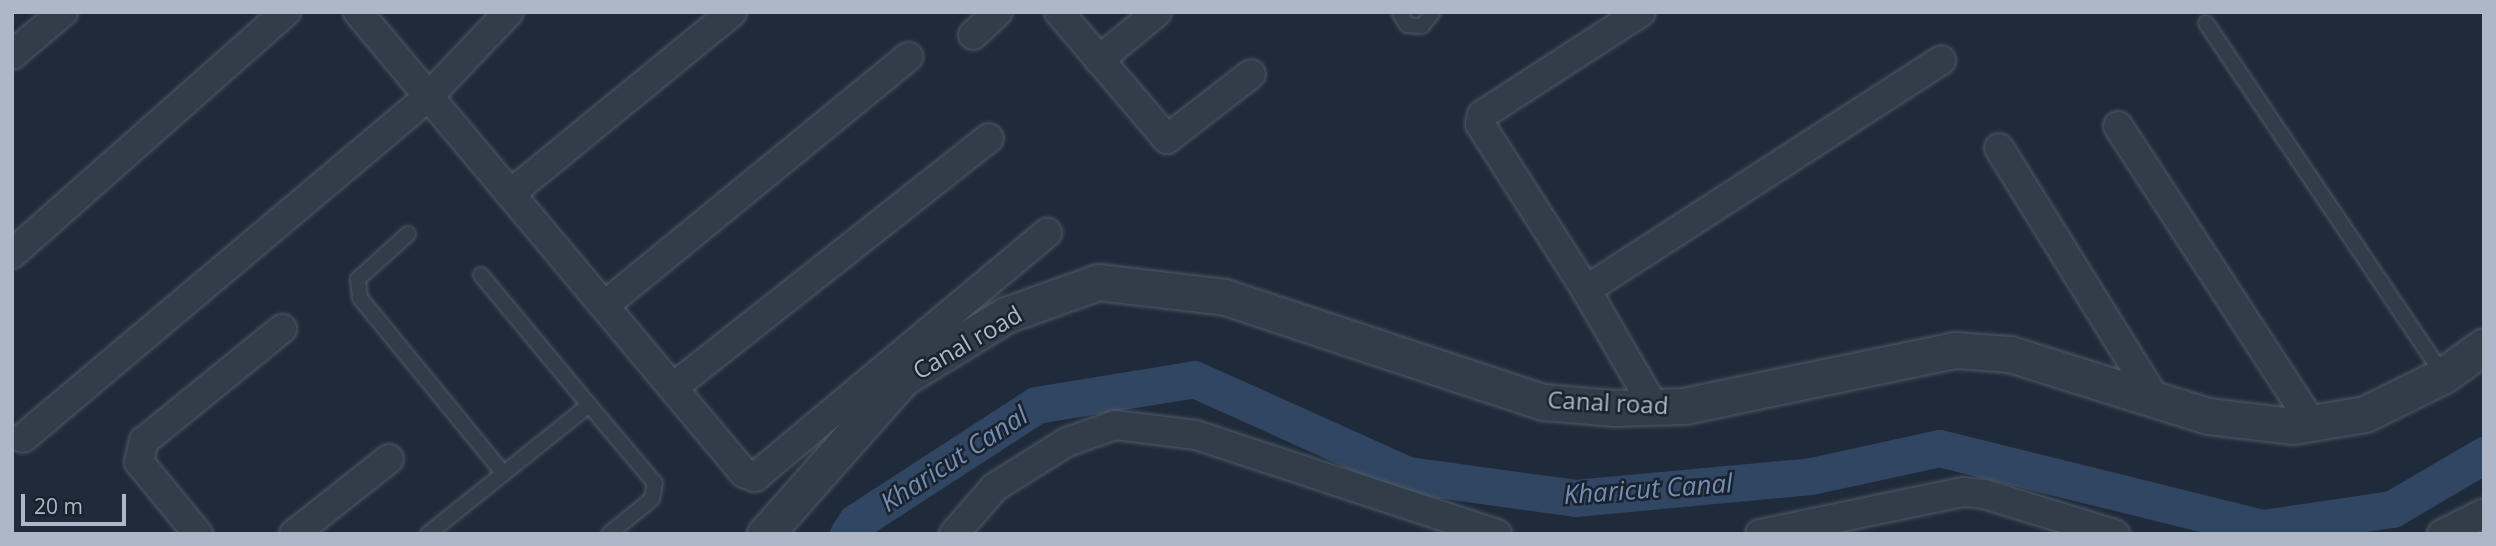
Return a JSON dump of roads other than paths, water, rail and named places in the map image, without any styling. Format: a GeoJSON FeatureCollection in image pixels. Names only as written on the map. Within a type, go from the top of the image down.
{"type":"FeatureCollection","features":[{"type":"Feature","properties":{"kind":"street"},"geometry":{"type":"LineString","coordinates":[[12,55],[63,12]]}},
{"type":"Feature","properties":{"kind":"street"},"geometry":{"type":"LineString","coordinates":[[12,254],[286,12]]}},
{"type":"Feature","properties":{"kind":"street"},"geometry":{"type":"LineString","coordinates":[[358,12],[675,386],[744,473],[755,477],[1047,233]]}},
{"type":"Feature","properties":{"kind":"street"},"geometry":{"type":"LineString","coordinates":[[23,438],[428,97],[509,12]]}},
{"type":"Feature","properties":{"kind":"street"},"geometry":{"type":"LineString","coordinates":[[510,194],[732,12]]}},
{"type":"Feature","properties":{"kind":"street"},"geometry":{"type":"LineString","coordinates":[[973,35],[998,12]]}},
{"type":"Feature","properties":{"kind":"street"},"geometry":{"type":"LineString","coordinates":[[1059,12],[1167,139],[1251,74]]}},
{"type":"Feature","properties":{"kind":"street"},"geometry":{"type":"LineString","coordinates":[[1099,60],[1157,12]]}},
{"type":"Feature","properties":{"kind":"street"},"geometry":{"type":"LineString","coordinates":[[1641,12],[1482,115],[1480,124],[1586,290],[1654,407]]}},
{"type":"Feature","properties":{"kind":"street"},"geometry":{"type":"LineString","coordinates":[[605,306],[908,57]]}},
{"type":"Feature","properties":{"kind":"street"},"geometry":{"type":"LineString","coordinates":[[1586,290],[1941,60]]}},
{"type":"Feature","properties":{"kind":"street"},"geometry":{"type":"LineString","coordinates":[[2118,127],[2312,424]]}},
{"type":"Feature","properties":{"kind":"street"},"geometry":{"type":"LineString","coordinates":[[675,386],[989,138]]}},
{"type":"Feature","properties":{"kind":"street"},"geometry":{"type":"LineString","coordinates":[[1999,148],[2155,399]]}},
{"type":"Feature","properties":{"kind":"street","name":"Canal road"},"geometry":{"type":"LineString","coordinates":[[765,534],[903,378],[1006,314],[1098,282],[1225,297],[1543,402],[1684,406],[1955,349],[2010,354],[2208,416],[2312,424],[2365,414],[2444,375],[2484,346]]}},
{"type":"Feature","properties":{"kind":"street"},"geometry":{"type":"LineString","coordinates":[[198,534],[139,462],[144,441],[282,329]]}},
{"type":"Feature","properties":{"kind":"street"},"geometry":{"type":"LineString","coordinates":[[954,534],[995,487],[1067,442],[1115,425],[1196,435],[1497,534]]}},
{"type":"Feature","properties":{"kind":"street"},"geometry":{"type":"LineString","coordinates":[[294,534],[389,459]]}},
{"type":"Feature","properties":{"kind":"street"},"geometry":{"type":"LineString","coordinates":[[1760,534],[1963,492],[1984,494],[2115,534]]}},
{"type":"Feature","properties":{"kind":"street"},"geometry":{"type":"LineString","coordinates":[[2442,534],[2484,513]]}},
{"type":"Feature","properties":{"kind":"lane"},"geometry":{"type":"LineString","coordinates":[[1399,12],[1407,25],[1422,26],[1433,12]]}},
{"type":"Feature","properties":{"kind":"lane"},"geometry":{"type":"LineString","coordinates":[[2206,23],[2444,375]]}},
{"type":"Feature","properties":{"kind":"lane"},"geometry":{"type":"LineString","coordinates":[[408,234],[358,279],[360,298],[503,473]]}},
{"type":"Feature","properties":{"kind":"lane"},"geometry":{"type":"LineString","coordinates":[[481,275],[656,483],[652,499],[609,534]]}},
{"type":"Feature","properties":{"kind":"lane"},"geometry":{"type":"LineString","coordinates":[[428,534],[589,405]]}},
{"type":"Feature","properties":{"kind":"waterway","name":"Kharicut Canal"},"geometry":{"type":"LineString","coordinates":[[848,534],[856,522],[1036,405],[1194,379],[1408,475],[1575,498],[1811,476],[1939,448],[2263,528],[2392,509],[2484,455]]}}]}
